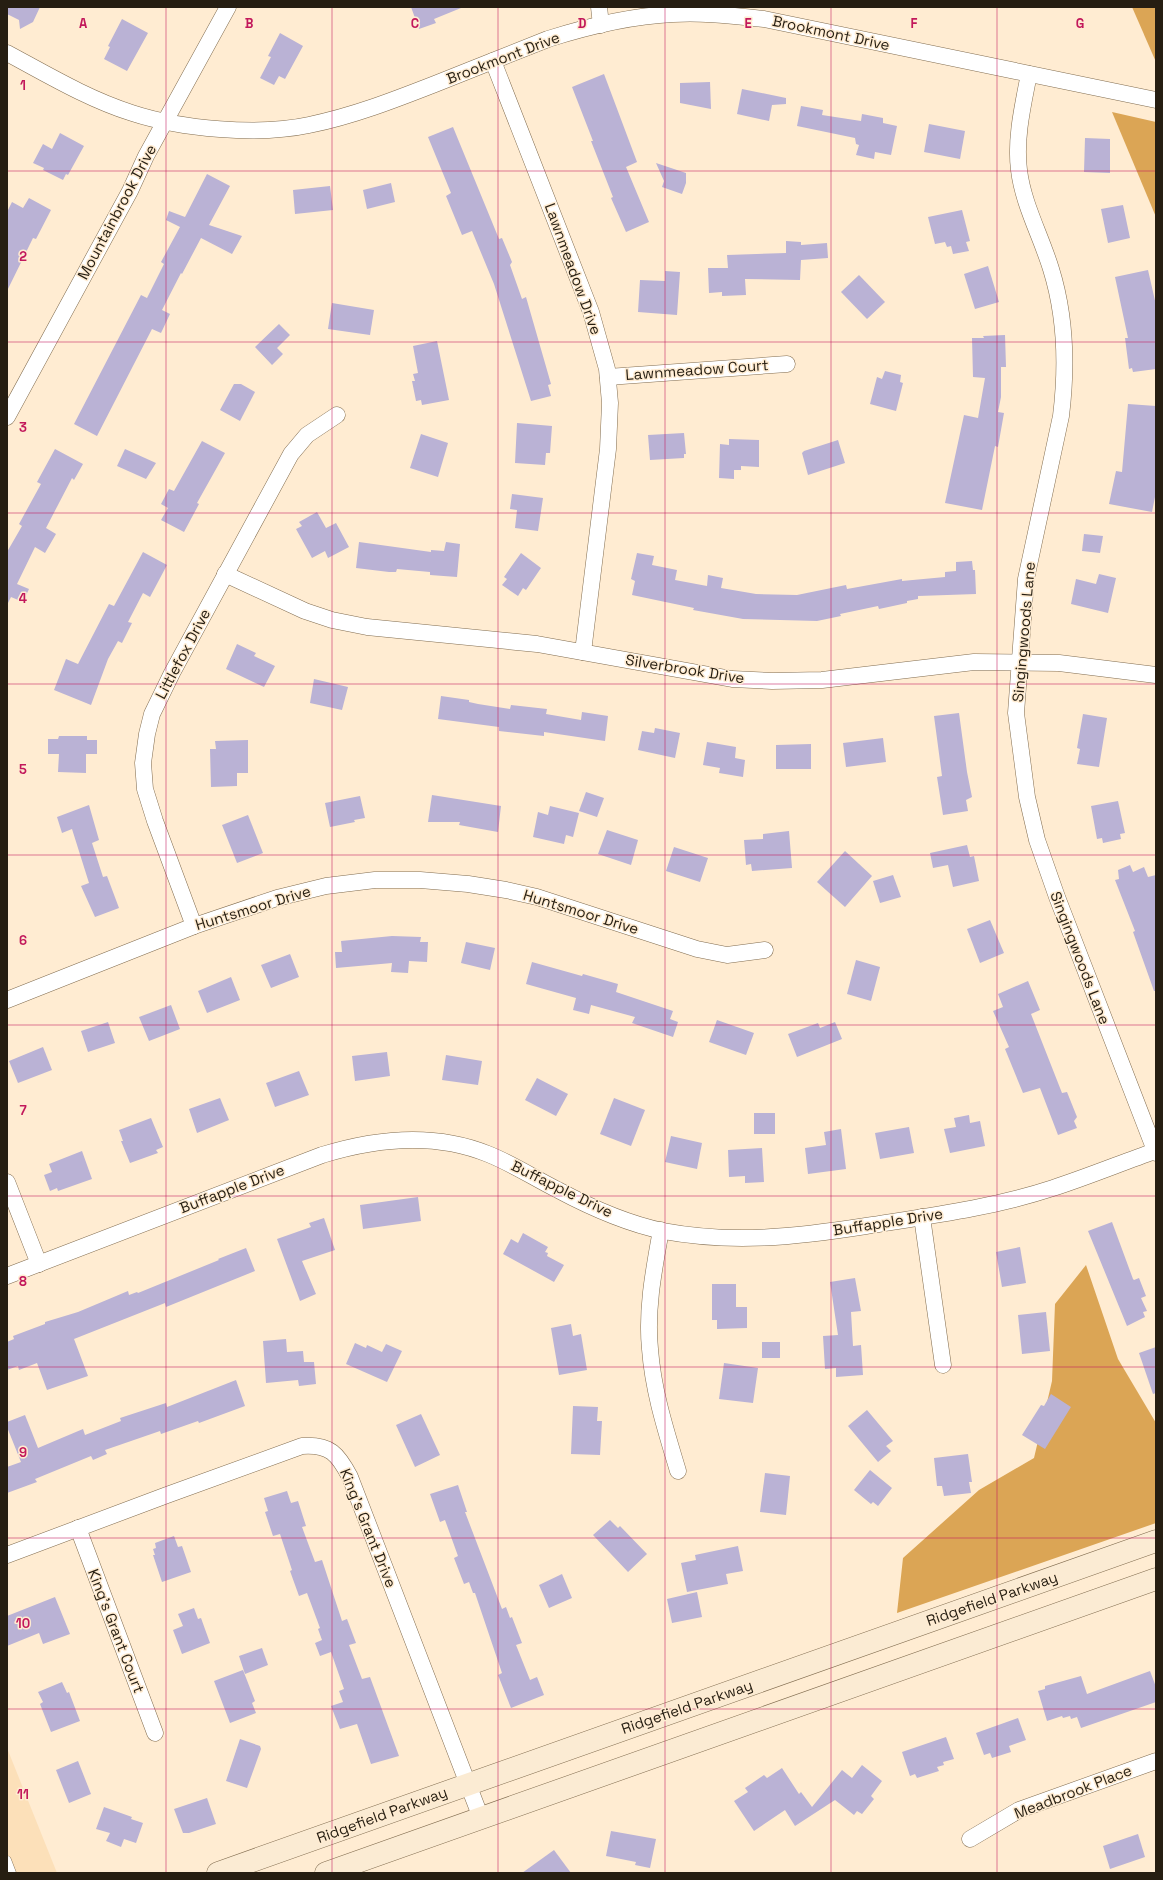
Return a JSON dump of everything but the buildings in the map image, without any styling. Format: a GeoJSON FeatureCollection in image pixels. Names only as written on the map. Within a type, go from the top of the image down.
{"type":"FeatureCollection","features":[{"type":"Feature","properties":{"kind":"main road","name":"Ridgefield Parkway"},"geometry":{"type":"LineString","coordinates":[[218,1873],[1156,1541]]}},
{"type":"Feature","properties":{"kind":"main road"},"geometry":{"type":"LineString","coordinates":[[326,1873],[1156,1579]]}},
{"type":"Feature","properties":{"kind":"street","name":"Mountainbrook Drive"},"geometry":{"type":"LineString","coordinates":[[7,418],[228,7]]}},
{"type":"Feature","properties":{"kind":"street"},"geometry":{"type":"LineString","coordinates":[[599,7],[601,25]]}},
{"type":"Feature","properties":{"kind":"street","name":"Brookmont Drive"},"geometry":{"type":"LineString","coordinates":[[7,53],[89,96],[132,113],[166,122],[218,128],[256,130],[308,126],[379,106],[548,39],[576,30],[655,11],[674,14],[720,14],[764,19],[1156,100]]}},
{"type":"Feature","properties":{"kind":"street","name":"Lawnmeadow Drive"},"geometry":{"type":"LineString","coordinates":[[493,61],[591,312],[608,377],[610,403],[608,449],[583,652]]}},
{"type":"Feature","properties":{"kind":"street","name":"Singingwoods Lane"},"geometry":{"type":"LineString","coordinates":[[1029,74],[1017,146],[1019,171],[1024,192],[1059,296],[1065,342],[1064,389],[1061,416],[1026,579],[1016,713],[1017,733],[1027,797],[1037,840],[1056,897],[1156,1152]]}},
{"type":"Feature","properties":{"kind":"street","name":"Lawnmeadow Court"},"geometry":{"type":"LineString","coordinates":[[608,377],[787,364]]}},
{"type":"Feature","properties":{"kind":"street","name":"Littlefox Drive"},"geometry":{"type":"LineString","coordinates":[[194,926],[145,790],[143,763],[146,734],[152,714],[225,574],[291,454],[307,435],[337,415]]}},
{"type":"Feature","properties":{"kind":"street","name":"Silverbrook Drive"},"geometry":{"type":"LineString","coordinates":[[225,574],[306,611],[332,620],[367,627],[537,644],[732,678],[772,682],[822,680],[974,662],[1059,663],[1156,675]]}},
{"type":"Feature","properties":{"kind":"street","name":"Huntsmoor Drive"},"geometry":{"type":"LineString","coordinates":[[7,1000],[194,926],[277,898],[326,886],[376,880],[420,880],[468,884],[537,897],[697,949],[727,955],[765,950]]}},
{"type":"Feature","properties":{"kind":"street","name":"Buffapple Drive"},"geometry":{"type":"LineString","coordinates":[[7,1276],[322,1155],[352,1146],[384,1140],[420,1139],[459,1145],[487,1153],[517,1167],[557,1190],[604,1212],[661,1230],[724,1238],[777,1238],[980,1207],[1052,1188],[1156,1152]]}},
{"type":"Feature","properties":{"kind":"street"},"geometry":{"type":"LineString","coordinates":[[7,1182],[39,1264]]}},
{"type":"Feature","properties":{"kind":"street"},"geometry":{"type":"LineString","coordinates":[[922,1217],[943,1365]]}},
{"type":"Feature","properties":{"kind":"street"},"geometry":{"type":"LineString","coordinates":[[661,1230],[652,1279],[649,1316],[649,1348],[659,1404],[678,1471]]}},
{"type":"Feature","properties":{"kind":"street","name":"King's Grant Drive"},"geometry":{"type":"LineString","coordinates":[[7,1555],[166,1494],[302,1446],[314,1445],[332,1451],[340,1458],[350,1477],[481,1818]]}},
{"type":"Feature","properties":{"kind":"street","name":"King's Grant Court"},"geometry":{"type":"LineString","coordinates":[[78,1528],[155,1733]]}},
{"type":"Feature","properties":{"kind":"street","name":"Meadbrook Place"},"geometry":{"type":"LineString","coordinates":[[970,1839],[1019,1810],[1156,1761]]}},
{"type":"Feature","properties":{"kind":"lane"},"geometry":{"type":"LineString","coordinates":[[7,1860],[12,1873]]}},
{"type":"Feature","properties":{"kind":"shaded area"},"geometry":{"type":"Polygon","coordinates":[[[1132,7],[1156,7],[1156,62],[1132,7]]]}},
{"type":"Feature","properties":{"kind":"shaded area"},"geometry":{"type":"Polygon","coordinates":[[[1112,112],[1156,122],[1156,217],[1112,112]]]}},
{"type":"Feature","properties":{"kind":"shaded area"},"geometry":{"type":"Polygon","coordinates":[[[1086,1265],[1118,1359],[1156,1423],[1156,1523],[897,1613],[903,1558],[979,1490],[1034,1458],[1052,1381],[1055,1304],[1086,1265]]]}},
{"type":"Feature","properties":{"kind":"shaded area"},"geometry":{"type":"Polygon","coordinates":[[[7,1748],[57,1873],[7,1873],[7,1748]]]}}]}
